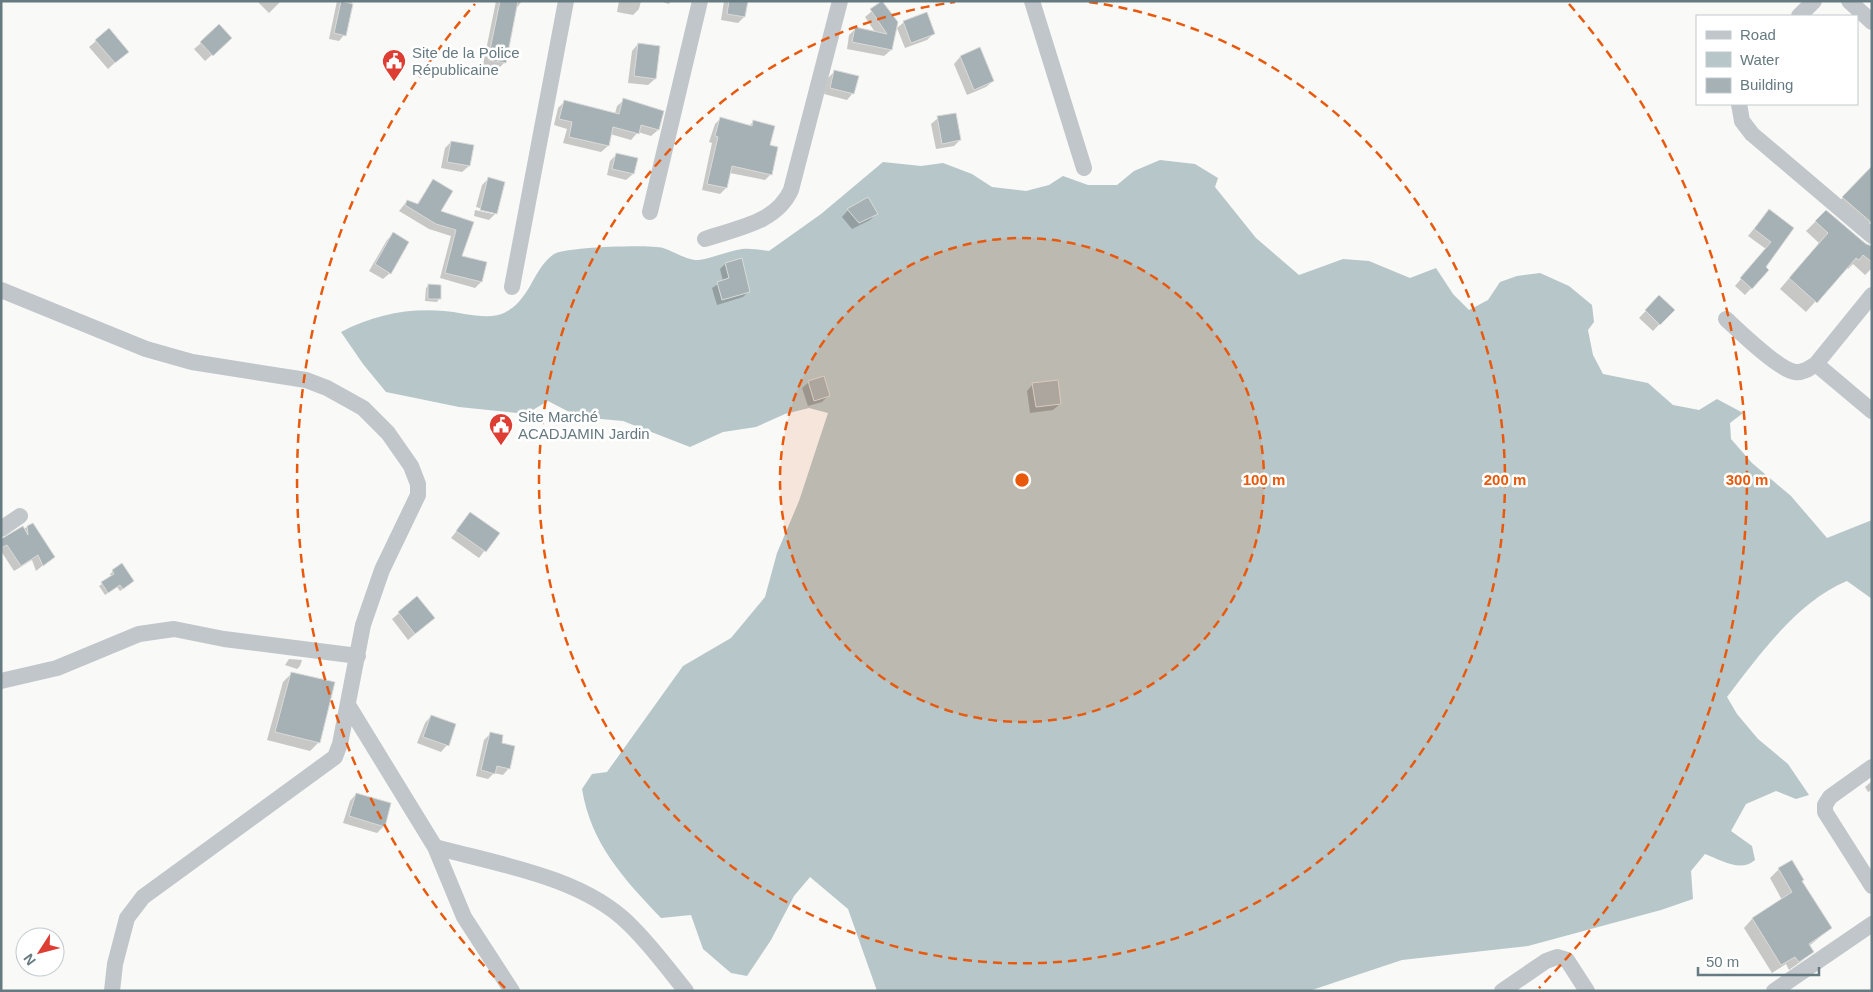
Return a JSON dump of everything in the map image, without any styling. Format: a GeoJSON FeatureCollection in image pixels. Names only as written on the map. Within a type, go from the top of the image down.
{"type":"FeatureCollection","features":[{"type":"Feature","properties":{"kind":"street"},"geometry":{"type":"LineString","coordinates":[[512,287],[566,1]]}},
{"type":"Feature","properties":{"kind":"street"},"geometry":{"type":"LineString","coordinates":[[650,212],[700,1]]}},
{"type":"Feature","properties":{"kind":"street"},"geometry":{"type":"LineString","coordinates":[[705,238],[765,218],[778,210],[786,200],[791,190],[840,1]]}},
{"type":"Feature","properties":{"kind":"street"},"geometry":{"type":"LineString","coordinates":[[1032,1],[1084,168]]}},
{"type":"Feature","properties":{"kind":"street"},"geometry":{"type":"LineString","coordinates":[[1799,15],[1814,1]]}},
{"type":"Feature","properties":{"kind":"street"},"geometry":{"type":"LineString","coordinates":[[1849,1],[1872,22]]}},
{"type":"Feature","properties":{"kind":"street"},"geometry":{"type":"LineString","coordinates":[[1739,105],[1742,121],[1752,134],[1872,236]]}},
{"type":"Feature","properties":{"kind":"street"},"geometry":{"type":"LineString","coordinates":[[1,290],[146,349],[192,362],[306,380],[320,385],[363,408],[388,433],[411,466],[418,484],[418,495],[414,506],[382,570],[363,625],[340,744],[335,757],[143,897],[127,918],[115,964],[112,991]]}},
{"type":"Feature","properties":{"kind":"street"},"geometry":{"type":"LineString","coordinates":[[1726,320],[1782,368],[1794,372],[1806,370],[1816,364],[1872,295]]}},
{"type":"Feature","properties":{"kind":"street"},"geometry":{"type":"LineString","coordinates":[[1816,364],[1872,411]]}},
{"type":"Feature","properties":{"kind":"street"},"geometry":{"type":"LineString","coordinates":[[1,529],[20,516]]}},
{"type":"Feature","properties":{"kind":"street"},"geometry":{"type":"LineString","coordinates":[[1,681],[57,668],[139,634],[174,629],[182,629],[224,639],[358,656]]}},
{"type":"Feature","properties":{"kind":"street"},"geometry":{"type":"LineString","coordinates":[[348,705],[435,847],[464,917],[512,991]]}},
{"type":"Feature","properties":{"kind":"street"},"geometry":{"type":"LineString","coordinates":[[1872,767],[1830,797],[1824,804],[1825,812],[1872,886]]}},
{"type":"Feature","properties":{"kind":"street"},"geometry":{"type":"LineString","coordinates":[[435,847],[549,879],[583,892],[629,923],[686,991]]}},
{"type":"Feature","properties":{"kind":"street"},"geometry":{"type":"LineString","coordinates":[[1774,991],[1872,924]]}},
{"type":"Feature","properties":{"kind":"street"},"geometry":{"type":"LineString","coordinates":[[1502,991],[1546,961],[1557,957],[1567,960],[1587,991]]}},
{"type":"Feature","properties":{"kind":"water"},"geometry":{"type":"Polygon","coordinates":[[[1160,160],[1195,164],[1218,178],[1215,187],[1256,238],[1299,275],[1343,259],[1369,261],[1410,278],[1436,268],[1453,294],[1469,310],[1488,300],[1500,282],[1517,276],[1540,273],[1569,286],[1592,305],[1594,322],[1588,330],[1593,355],[1603,374],[1648,383],[1673,405],[1699,410],[1717,399],[1743,413],[1730,423],[1731,439],[1752,463],[1791,496],[1827,538],[1872,520],[1872,599],[1847,581],[1829,590],[1796,615],[1766,647],[1727,697],[1737,714],[1758,739],[1788,764],[1809,795],[1796,799],[1776,791],[1746,804],[1731,831],[1752,846],[1755,860],[1749,864],[1737,865],[1705,854],[1691,871],[1693,899],[1661,910],[1528,946],[1402,960],[1309,991],[877,991],[848,909],[810,877],[794,896],[771,940],[747,976],[731,973],[703,949],[691,915],[661,918],[622,875],[601,844],[593,827],[586,809],[582,789],[592,774],[607,772],[683,666],[731,638],[765,597],[777,553],[799,501],[828,413],[809,408],[785,414],[756,427],[723,432],[690,447],[623,421],[579,417],[548,401],[526,414],[459,407],[386,392],[363,364],[341,332],[378,317],[404,312],[430,310],[482,316],[504,313],[520,300],[547,260],[554,254],[561,252],[608,247],[642,246],[663,248],[690,259],[699,260],[742,249],[769,251],[821,214],[883,162],[921,166],[943,163],[972,174],[992,187],[1026,191],[1049,185],[1063,176],[1088,185],[1117,185],[1134,171],[1160,160]]]}},
{"type":"Feature","properties":{"kind":"building"},"geometry":{"type":"Polygon","coordinates":[[[341,1],[353,4],[346,36],[334,33],[341,1]]]}},
{"type":"Feature","properties":{"kind":"building"},"geometry":{"type":"Polygon","coordinates":[[[500,1],[518,1],[506,63],[488,60],[500,1]]]}},
{"type":"Feature","properties":{"kind":"building"},"geometry":{"type":"Polygon","coordinates":[[[729,1],[748,1],[745,17],[727,14],[729,1]]]}},
{"type":"Feature","properties":{"kind":"building"},"geometry":{"type":"Polygon","coordinates":[[[882,1],[898,22],[892,50],[852,42],[855,27],[887,34],[870,9],[882,1]]]}},
{"type":"Feature","properties":{"kind":"building"},"geometry":{"type":"Polygon","coordinates":[[[927,12],[935,34],[911,43],[903,21],[927,12]]]}},
{"type":"Feature","properties":{"kind":"building"},"geometry":{"type":"Polygon","coordinates":[[[219,24],[232,38],[213,56],[200,42],[219,24]]]}},
{"type":"Feature","properties":{"kind":"building"},"geometry":{"type":"Polygon","coordinates":[[[109,28],[129,52],[115,63],[95,40],[109,28]]]}},
{"type":"Feature","properties":{"kind":"building"},"geometry":{"type":"Polygon","coordinates":[[[638,43],[660,46],[656,79],[634,76],[638,43]]]}},
{"type":"Feature","properties":{"kind":"building"},"geometry":{"type":"Polygon","coordinates":[[[980,47],[994,81],[974,90],[960,56],[980,47]]]}},
{"type":"Feature","properties":{"kind":"building"},"geometry":{"type":"Polygon","coordinates":[[[834,70],[859,76],[854,94],[830,88],[834,70]]]}},
{"type":"Feature","properties":{"kind":"building"},"geometry":{"type":"Polygon","coordinates":[[[623,98],[664,111],[659,130],[641,125],[639,134],[613,127],[609,146],[569,137],[572,122],[559,119],[564,100],[619,114],[623,98]]]}},
{"type":"Feature","properties":{"kind":"building"},"geometry":{"type":"Polygon","coordinates":[[[956,113],[961,140],[942,144],[937,116],[956,113]]]}},
{"type":"Feature","properties":{"kind":"building"},"geometry":{"type":"Polygon","coordinates":[[[720,117],[752,126],[753,120],[775,126],[770,145],[778,147],[772,175],[732,166],[727,188],[707,184],[718,137],[715,136],[720,117]]]}},
{"type":"Feature","properties":{"kind":"building"},"geometry":{"type":"Polygon","coordinates":[[[451,141],[474,145],[470,166],[447,162],[451,141]]]}},
{"type":"Feature","properties":{"kind":"building"},"geometry":{"type":"Polygon","coordinates":[[[616,153],[638,158],[634,174],[612,169],[616,153]]]}},
{"type":"Feature","properties":{"kind":"building"},"geometry":{"type":"Polygon","coordinates":[[[1872,166],[1872,223],[1842,197],[1872,166]]]}},
{"type":"Feature","properties":{"kind":"building"},"geometry":{"type":"Polygon","coordinates":[[[488,177],[505,182],[497,214],[480,210],[488,177]]]}},
{"type":"Feature","properties":{"kind":"building"},"geometry":{"type":"Polygon","coordinates":[[[433,179],[453,191],[441,211],[474,222],[462,256],[487,262],[482,282],[445,273],[456,230],[436,224],[405,205],[407,200],[418,204],[433,179]]]}},
{"type":"Feature","properties":{"kind":"building"},"geometry":{"type":"Polygon","coordinates":[[[868,197],[878,214],[859,223],[847,209],[868,197]]]}},
{"type":"Feature","properties":{"kind":"building"},"geometry":{"type":"Polygon","coordinates":[[[1769,209],[1794,228],[1766,267],[1769,270],[1752,289],[1740,278],[1771,242],[1754,229],[1769,209]]]}},
{"type":"Feature","properties":{"kind":"building"},"geometry":{"type":"Polygon","coordinates":[[[1826,210],[1866,244],[1872,246],[1872,262],[1863,255],[1859,260],[1856,258],[1817,303],[1789,278],[1828,233],[1815,221],[1826,210]]]}},
{"type":"Feature","properties":{"kind":"building"},"geometry":{"type":"Polygon","coordinates":[[[393,232],[409,242],[391,274],[375,264],[393,232]]]}},
{"type":"Feature","properties":{"kind":"building"},"geometry":{"type":"Polygon","coordinates":[[[742,258],[750,292],[722,300],[717,282],[729,278],[725,263],[742,258]]]}},
{"type":"Feature","properties":{"kind":"building"},"geometry":{"type":"Polygon","coordinates":[[[428,284],[441,285],[441,299],[428,299],[428,284]]]}},
{"type":"Feature","properties":{"kind":"building"},"geometry":{"type":"Polygon","coordinates":[[[1659,295],[1675,310],[1660,325],[1645,310],[1659,295]]]}},
{"type":"Feature","properties":{"kind":"building"},"geometry":{"type":"Polygon","coordinates":[[[824,376],[830,396],[814,401],[808,381],[824,376]]]}},
{"type":"Feature","properties":{"kind":"building"},"geometry":{"type":"Polygon","coordinates":[[[1058,380],[1061,404],[1036,407],[1032,383],[1058,380]]]}},
{"type":"Feature","properties":{"kind":"building"},"geometry":{"type":"Polygon","coordinates":[[[470,512],[500,533],[486,552],[456,531],[470,512]]]}},
{"type":"Feature","properties":{"kind":"building"},"geometry":{"type":"Polygon","coordinates":[[[33,523],[55,557],[43,566],[38,555],[21,566],[7,545],[1,548],[1,539],[23,526],[28,535],[27,526],[33,523]]]}},
{"type":"Feature","properties":{"kind":"building"},"geometry":{"type":"Polygon","coordinates":[[[122,563],[134,581],[123,589],[120,585],[108,593],[101,582],[114,574],[112,570],[122,563]]]}},
{"type":"Feature","properties":{"kind":"building"},"geometry":{"type":"Polygon","coordinates":[[[417,596],[435,618],[415,634],[398,612],[417,596]]]}},
{"type":"Feature","properties":{"kind":"building"},"geometry":{"type":"Polygon","coordinates":[[[291,672],[335,682],[320,743],[275,732],[291,672]]]}},
{"type":"Feature","properties":{"kind":"building"},"geometry":{"type":"Polygon","coordinates":[[[431,715],[456,724],[449,746],[423,737],[431,715]]]}},
{"type":"Feature","properties":{"kind":"building"},"geometry":{"type":"Polygon","coordinates":[[[490,732],[503,735],[502,743],[515,746],[510,769],[497,766],[495,774],[481,770],[490,732]]]}},
{"type":"Feature","properties":{"kind":"building"},"geometry":{"type":"Polygon","coordinates":[[[356,793],[391,803],[385,827],[349,816],[356,793]]]}},
{"type":"Feature","properties":{"kind":"building"},"geometry":{"type":"Polygon","coordinates":[[[1792,860],[1804,880],[1802,881],[1832,928],[1809,944],[1814,952],[1799,962],[1795,957],[1781,965],[1752,918],[1792,892],[1778,868],[1792,860]]]}},
{"type":"Feature","properties":{"kind":"place","name":"Site de la Police Républicaine"},"geometry":{"type":"Point","coordinates":[394,82]}},
{"type":"Feature","properties":{"kind":"place","name":"Site Marché ACADJAMIN Jardin"},"geometry":{"type":"Point","coordinates":[501,446]}}]}
